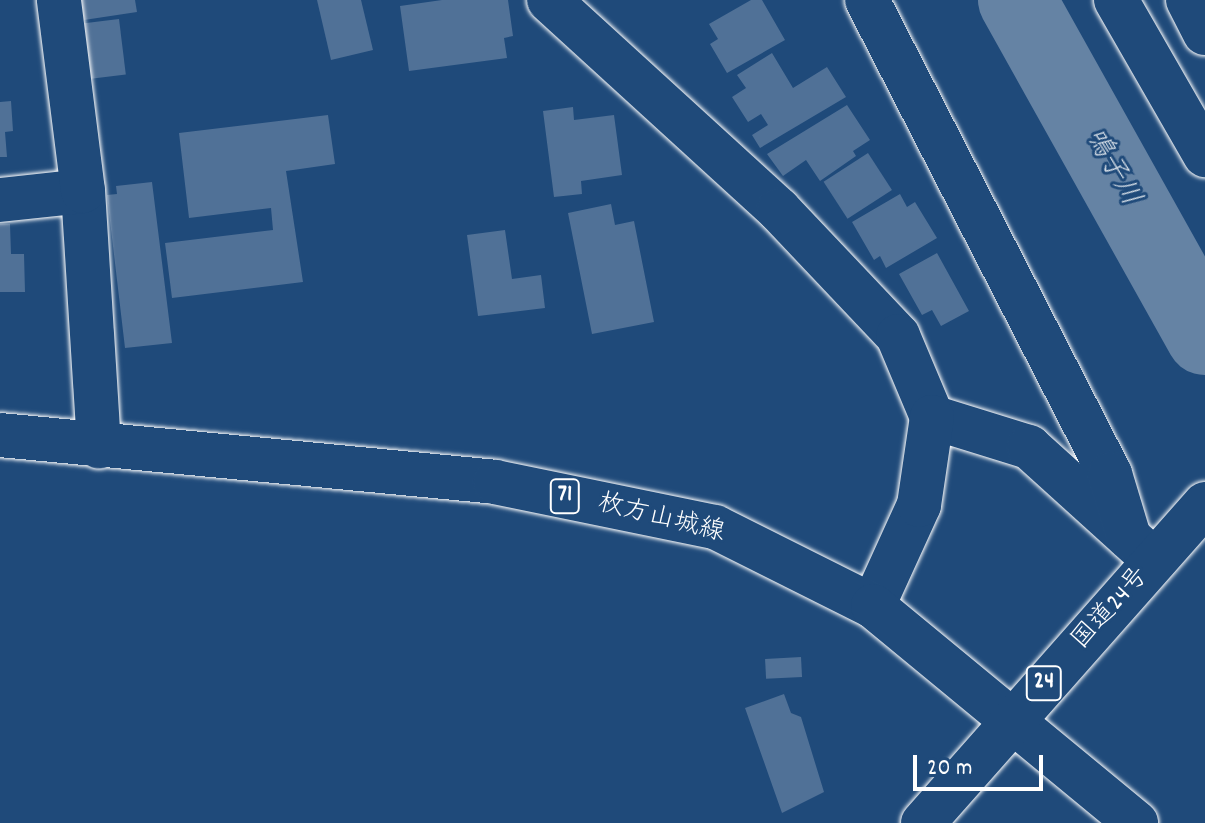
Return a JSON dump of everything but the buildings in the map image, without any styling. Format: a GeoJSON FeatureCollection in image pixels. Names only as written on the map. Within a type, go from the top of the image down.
{"type":"FeatureCollection","features":[{"type":"Feature","properties":{"kind":"main road"},"geometry":{"type":"LineString","coordinates":[[59,0],[83,191],[99,447]]}},
{"type":"Feature","properties":{"kind":"main road"},"geometry":{"type":"LineString","coordinates":[[549,0],[779,210],[898,336],[932,417],[919,505],[873,606]]}},
{"type":"Feature","properties":{"kind":"main road"},"geometry":{"type":"LineString","coordinates":[[867,0],[1150,548]]}},
{"type":"Feature","properties":{"kind":"main road"},"geometry":{"type":"LineString","coordinates":[[1116,0],[1205,155]]}},
{"type":"Feature","properties":{"kind":"main road"},"geometry":{"type":"LineString","coordinates":[[1188,0],[1205,33]]}},
{"type":"Feature","properties":{"kind":"main road"},"geometry":{"type":"LineString","coordinates":[[0,200],[83,191]]}},
{"type":"Feature","properties":{"kind":"main road"},"geometry":{"type":"LineString","coordinates":[[932,417],[1029,447],[1150,548]]}},
{"type":"Feature","properties":{"kind":"main road","name":"枚方山城線"},"geometry":{"type":"LineString","coordinates":[[0,435],[99,447],[495,482],[715,527],[873,606],[1059,755],[1136,823]]}},
{"type":"Feature","properties":{"kind":"main road","name":"国道24号"},"geometry":{"type":"LineString","coordinates":[[923,823],[1150,548],[1205,504]]}},
{"type":"Feature","properties":{"kind":"waterway","name":"鳴子川"},"geometry":{"type":"LineString","coordinates":[[1017,0],[1205,336]]}}]}
